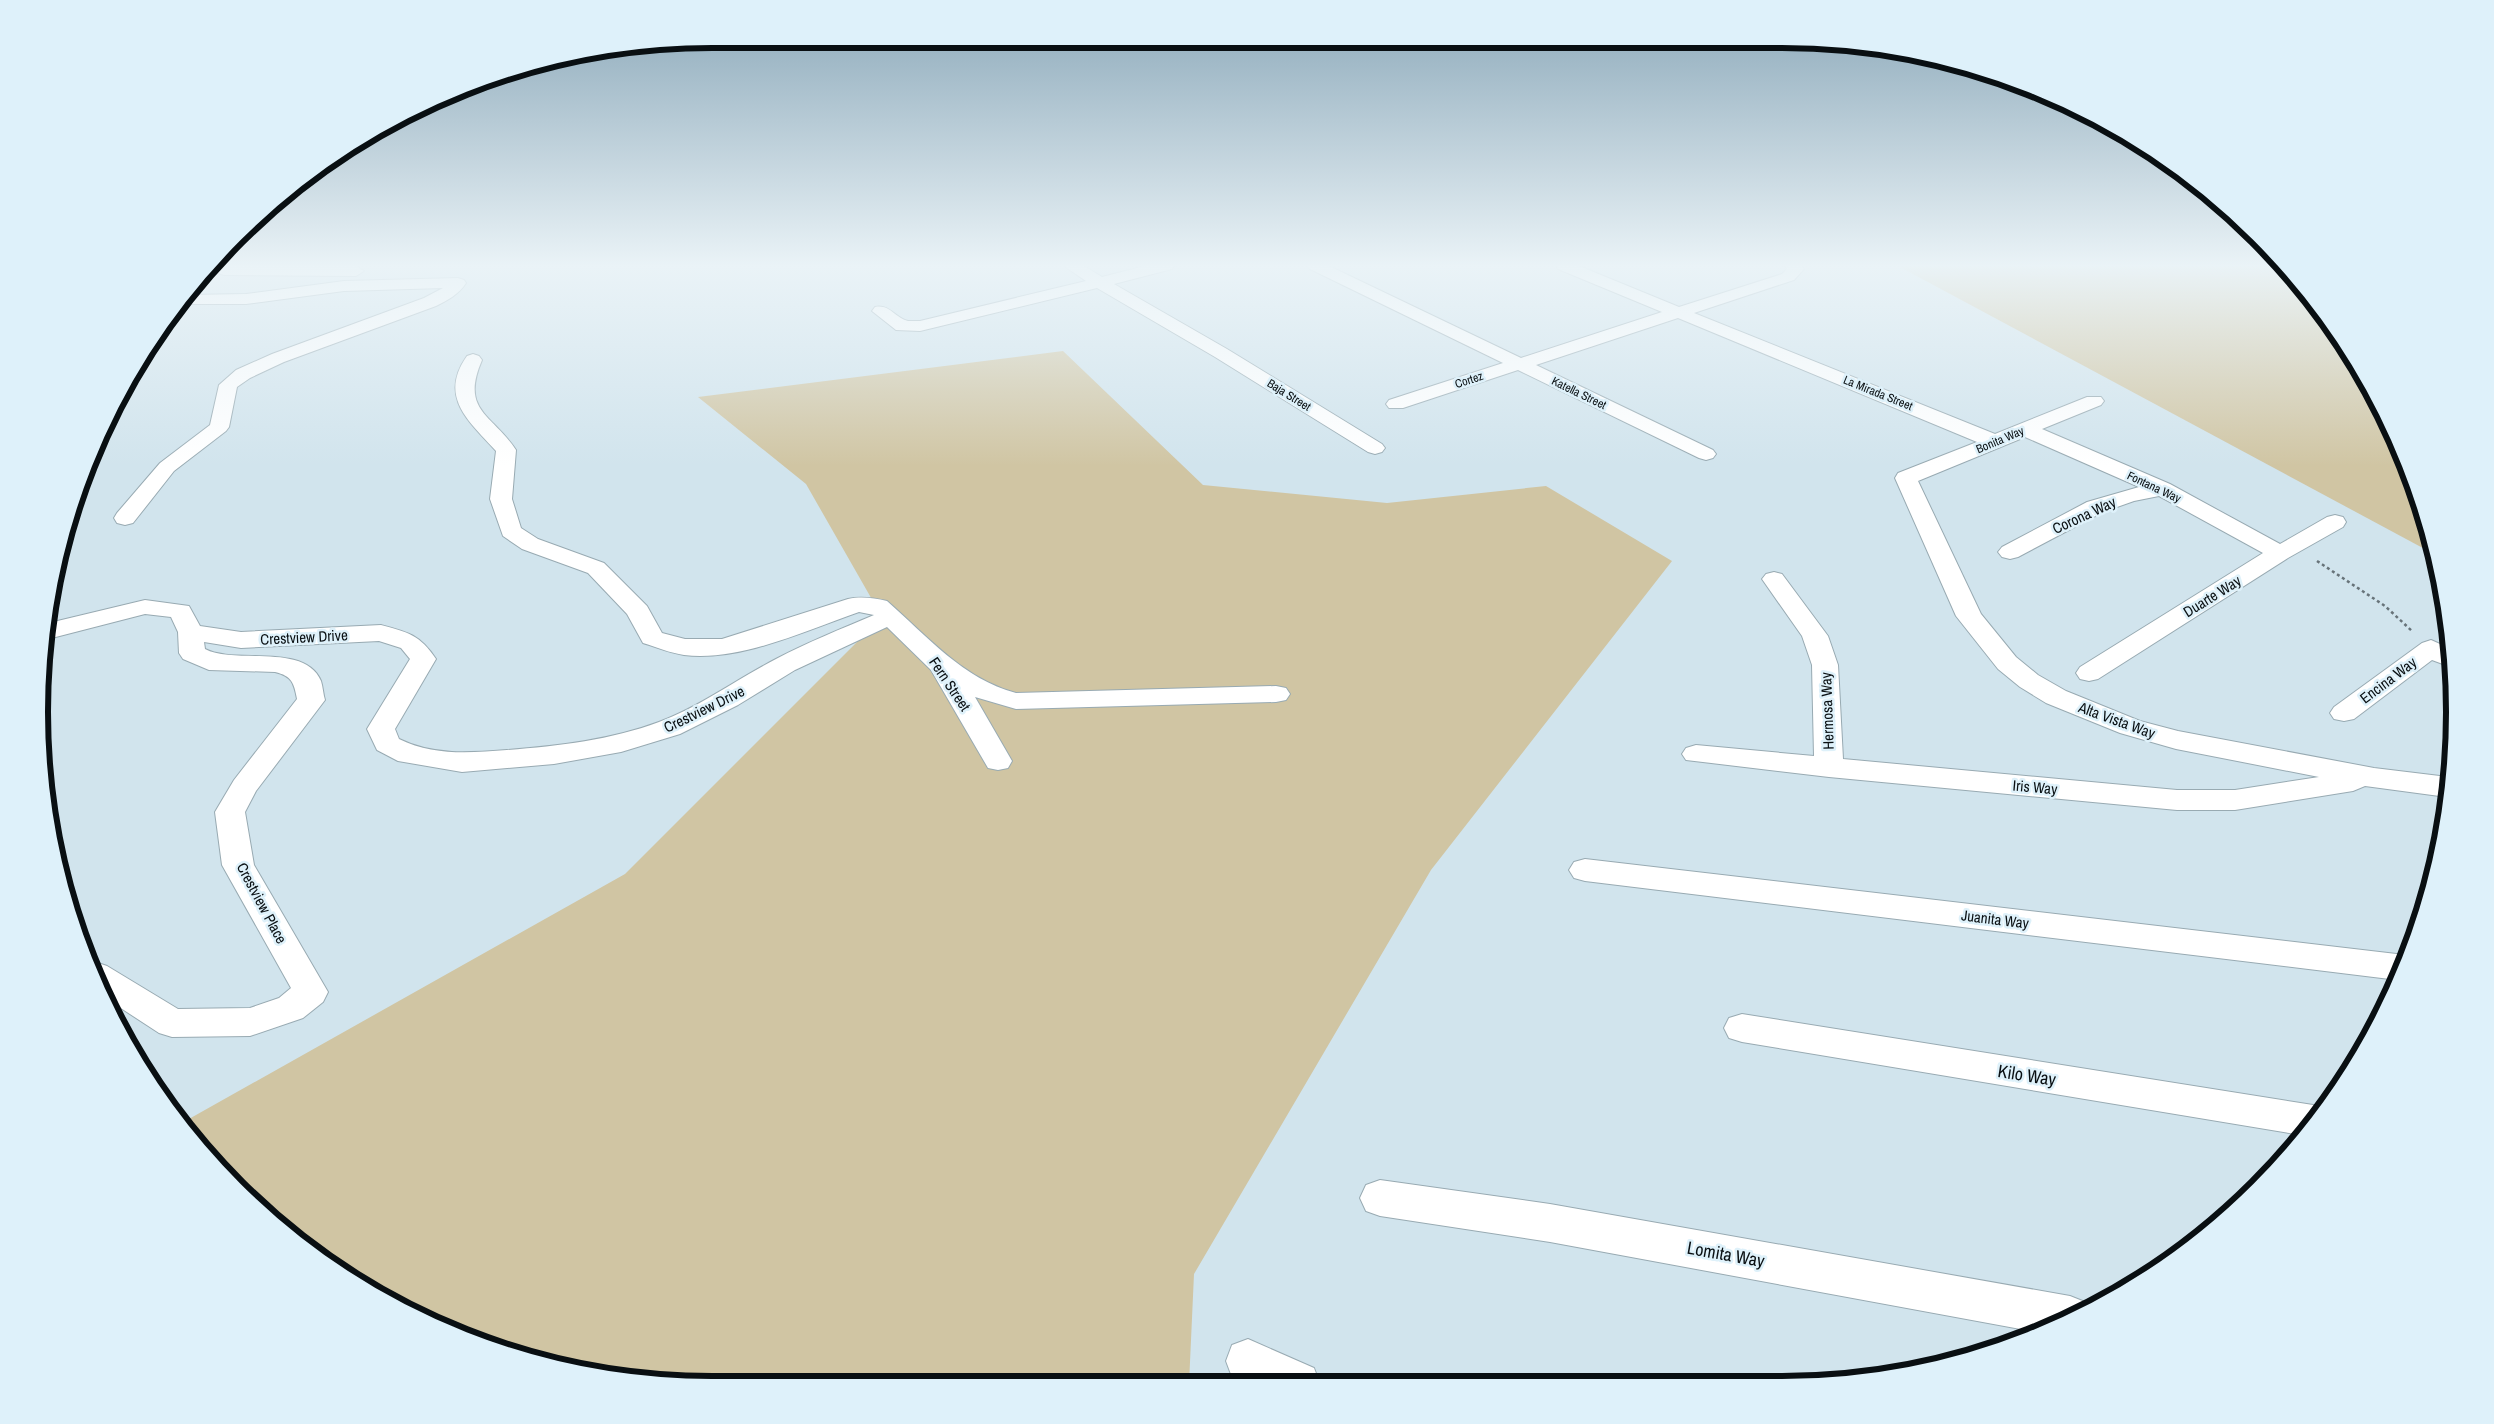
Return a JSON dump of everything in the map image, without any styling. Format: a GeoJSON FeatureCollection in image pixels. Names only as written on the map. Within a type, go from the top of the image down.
{"type":"FeatureCollection","features":[{"type":"Feature","properties":{"kind":"street"},"geometry":{"type":"LineString","coordinates":[[125,518],[167,467],[219,427],[228,385],[243,374],[278,358],[347,332]]}},
{"type":"Feature","properties":{"kind":"street","name":"Baja Street"},"geometry":{"type":"LineString","coordinates":[[1185,332],[1375,448]]}},
{"type":"Feature","properties":{"kind":"street","name":"Katella Street"},"geometry":{"type":"LineString","coordinates":[[1454,332],[1706,454]]}},
{"type":"Feature","properties":{"kind":"street","name":"Cortez"},"geometry":{"type":"LineString","coordinates":[[1396,404],[1620,332]]}},
{"type":"Feature","properties":{"kind":"street","name":"La Mirada Street"},"geometry":{"type":"LineString","coordinates":[[1729,332],[1996,442]]}},
{"type":"Feature","properties":{"kind":"street"},"geometry":{"type":"LineString","coordinates":[[473,360],[464,382],[465,400],[475,415],[506,450],[501,499],[511,531],[530,544],[596,568],[638,611],[652,638],[684,647],[723,647],[763,636],[857,604],[878,606],[890,617]]}},
{"type":"Feature","properties":{"kind":"street","name":"Bonita Way"},"geometry":{"type":"LineString","coordinates":[[1906,478],[2094,401]]}},
{"type":"Feature","properties":{"kind":"street","name":"Fontana Way"},"geometry":{"type":"LineString","coordinates":[[2024,429],[2162,489],[2286,550]]}},
{"type":"Feature","properties":{"kind":"street","name":"Alta Vista Way"},"geometry":{"type":"LineString","coordinates":[[1906,478],[1969,616],[2007,663],[2029,681],[2056,697],[2154,734],[2218,749],[2374,778],[2442,786]]}},
{"type":"Feature","properties":{"kind":"street","name":"Corona Way"},"geometry":{"type":"LineString","coordinates":[[2010,552],[2094,507],[2129,495],[2162,489]]}},
{"type":"Feature","properties":{"kind":"street","name":"Duarte Way"},"geometry":{"type":"LineString","coordinates":[[2089,673],[2286,550],[2336,522]]}},
{"type":"Feature","properties":{"kind":"street","name":"Hermosa Way"},"geometry":{"type":"LineString","coordinates":[[1774,579],[1815,636],[1825,665],[1829,768]]}},
{"type":"Feature","properties":{"kind":"street"},"geometry":{"type":"LineString","coordinates":[[53,630],[144,607],[180,611],[191,632]]}},
{"type":"Feature","properties":{"kind":"street","name":"Crestview Drive"},"geometry":{"type":"LineString","coordinates":[[191,632],[241,640],[381,633],[410,643],[423,659],[381,730],[387,744],[408,755],[462,763],[554,755],[621,743],[670,728],[728,699],[786,664],[890,617]]}},
{"type":"Feature","properties":{"kind":"street","name":"Fern Street"},"geometry":{"type":"LineString","coordinates":[[890,617],[940,665],[957,689],[998,761]]}},
{"type":"Feature","properties":{"kind":"street","name":"Crestview Place"},"geometry":{"type":"LineString","coordinates":[[104,980],[172,1023],[250,1022],[291,1008],[311,992],[238,865],[230,812],[244,787],[311,700],[307,680],[295,669],[276,664],[210,662],[192,653],[191,632]]}},
{"type":"Feature","properties":{"kind":"street","name":"Encina Way"},"geometry":{"type":"LineString","coordinates":[[2344,713],[2440,654]]}},
{"type":"Feature","properties":{"kind":"street"},"geometry":{"type":"LineString","coordinates":[[940,665],[988,694],[1016,702],[1276,694]]}},
{"type":"Feature","properties":{"kind":"street","name":"Iris Way"},"geometry":{"type":"LineString","coordinates":[[1696,754],[2177,800],[2235,800],[2374,778]]}},
{"type":"Feature","properties":{"kind":"street","name":"Juanita Way"},"geometry":{"type":"LineString","coordinates":[[1584,870],[2396,967]]}},
{"type":"Feature","properties":{"kind":"street","name":"Kilo Way"},"geometry":{"type":"LineString","coordinates":[[1742,1028],[2307,1119]]}},
{"type":"Feature","properties":{"kind":"street","name":"Lomita Way"},"geometry":{"type":"LineString","coordinates":[[1380,1198],[1550,1223],[2060,1315]]}},
{"type":"Feature","properties":{"kind":"street"},"geometry":{"type":"LineString","coordinates":[[1248,1361],[1281,1376]]}},
{"type":"Feature","properties":{"kind":"path"},"geometry":{"type":"LineString","coordinates":[[2286,550],[2346,579],[2385,606],[2440,654]]}},
{"type":"Feature","properties":{"kind":"shaded area"},"geometry":{"type":"Polygon","coordinates":[[[2022,332],[2327,332],[2378,418],[2411,498],[2426,550],[2022,332]]]}},
{"type":"Feature","properties":{"kind":"shaded area"},"geometry":{"type":"Polygon","coordinates":[[[1063,351],[1203,485],[1387,503],[1546,486],[1672,561],[1431,870],[1194,1274],[1189,1376],[669,1375],[625,1371],[582,1364],[540,1354],[458,1326],[418,1308],[343,1265],[274,1212],[242,1182],[187,1120],[625,874],[882,617],[806,484],[698,397],[1063,351]]]}}]}
